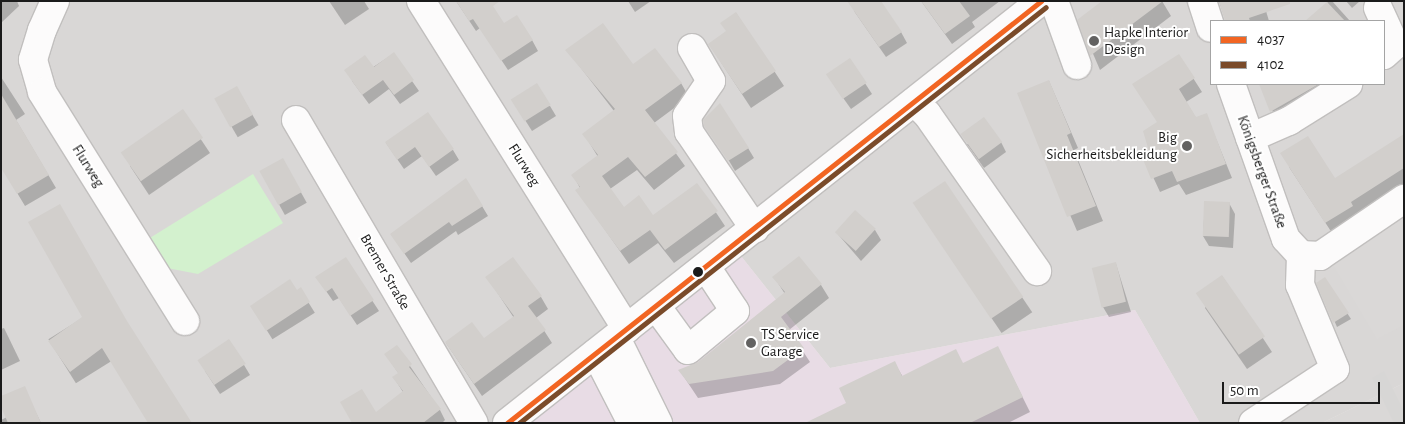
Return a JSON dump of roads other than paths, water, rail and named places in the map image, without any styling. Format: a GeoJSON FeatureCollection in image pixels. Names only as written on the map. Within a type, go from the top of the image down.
{"type":"FeatureCollection","features":[{"type":"Feature","properties":{"kind":"street","name":"Flurweg"},"geometry":{"type":"LineString","coordinates":[[55,1],[42,30],[33,60],[42,92],[185,321]]}},
{"type":"Feature","properties":{"kind":"street","name":"Flurweg"},"geometry":{"type":"LineString","coordinates":[[421,1],[613,340]]}},
{"type":"Feature","properties":{"kind":"street"},"geometry":{"type":"LineString","coordinates":[[521,418],[613,340],[1041,1]]}},
{"type":"Feature","properties":{"kind":"street"},"geometry":{"type":"LineString","coordinates":[[1054,1],[1077,64]]}},
{"type":"Feature","properties":{"kind":"street"},"geometry":{"type":"LineString","coordinates":[[1202,1],[1210,25]]}},
{"type":"Feature","properties":{"kind":"street"},"geometry":{"type":"LineString","coordinates":[[1378,8],[1384,20]]}},
{"type":"Feature","properties":{"kind":"street"},"geometry":{"type":"LineString","coordinates":[[1385,23],[1395,45],[1385,53]]}},
{"type":"Feature","properties":{"kind":"street"},"geometry":{"type":"LineString","coordinates":[[692,48],[711,81],[686,116],[689,132],[756,228]]}},
{"type":"Feature","properties":{"kind":"street","name":"Königsberger Straße"},"geometry":{"type":"LineString","coordinates":[[1231,85],[1286,239],[1301,256]]}},
{"type":"Feature","properties":{"kind":"street"},"geometry":{"type":"LineString","coordinates":[[1250,138],[1289,121],[1346,85]]}},
{"type":"Feature","properties":{"kind":"street"},"geometry":{"type":"LineString","coordinates":[[914,102],[927,114],[1037,271]]}},
{"type":"Feature","properties":{"kind":"street","name":"Bremer Straße"},"geometry":{"type":"LineString","coordinates":[[296,120],[474,423]]}},
{"type":"Feature","properties":{"kind":"street"},"geometry":{"type":"LineString","coordinates":[[1253,423],[1335,369],[1300,284],[1301,256],[1320,256],[1404,200]]}},
{"type":"Feature","properties":{"kind":"street"},"geometry":{"type":"LineString","coordinates":[[656,306],[688,350],[735,311],[706,267]]}},
{"type":"Feature","properties":{"kind":"street"},"geometry":{"type":"LineString","coordinates":[[613,340],[632,423]]}},
{"type":"Feature","properties":{"kind":"street"},"geometry":{"type":"LineString","coordinates":[[613,340],[658,423]]}},
{"type":"Feature","properties":{"kind":"place","name":"Hapke Interior Design"},"geometry":{"type":"Point","coordinates":[1094,41]}},
{"type":"Feature","properties":{"kind":"place","name":"Big Sicherheitsbekleidung"},"geometry":{"type":"Point","coordinates":[1187,146]}},
{"type":"Feature","properties":{"kind":"place","name":"TS Service Garage"},"geometry":{"type":"Point","coordinates":[751,343]}}]}
